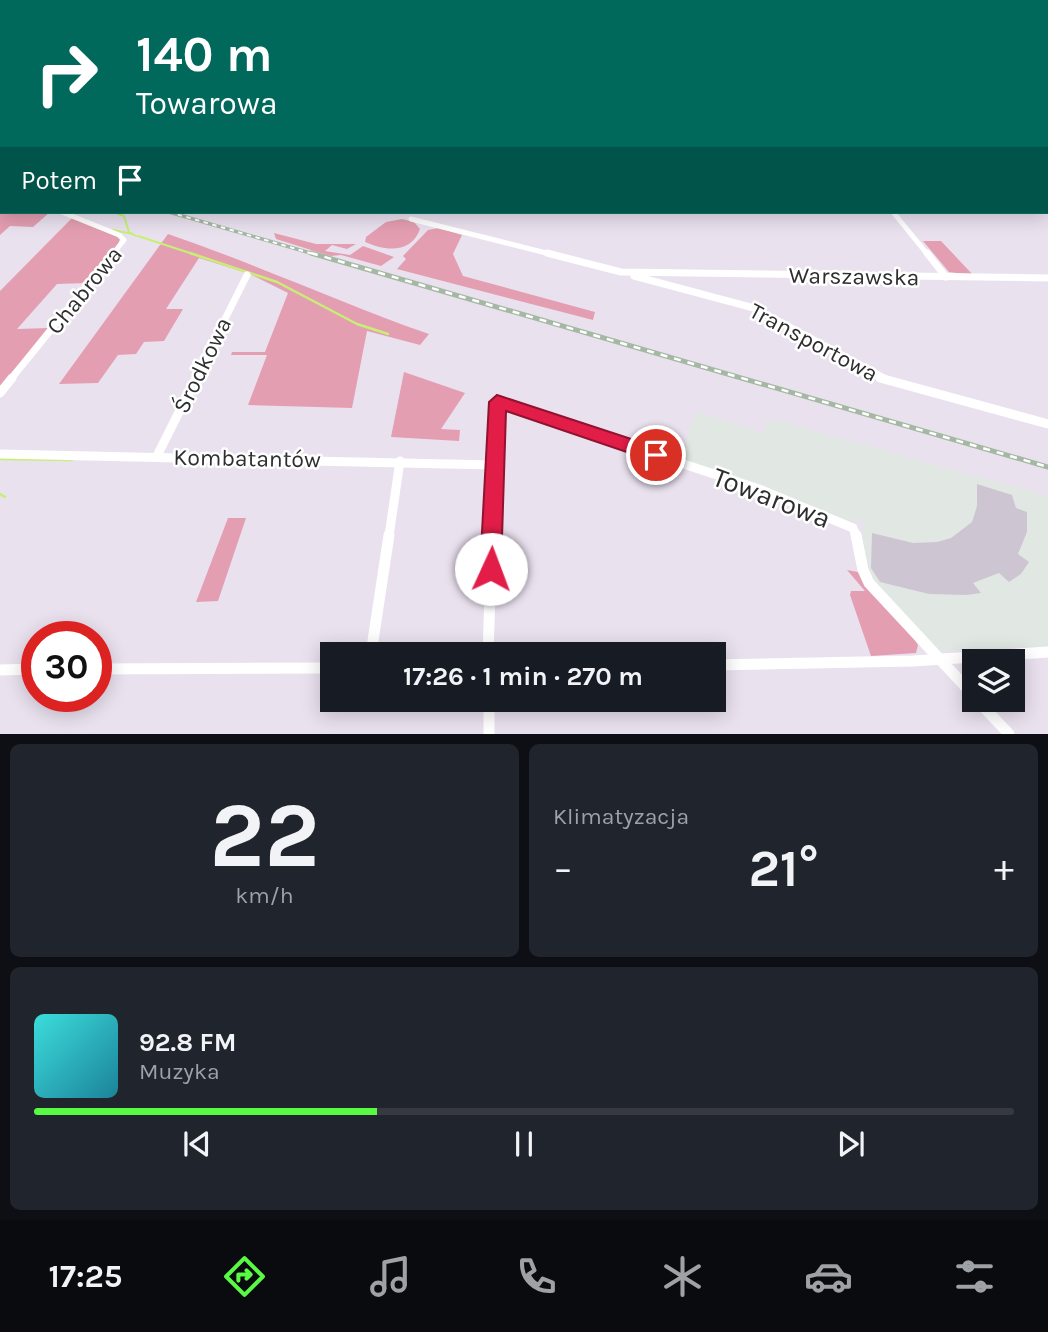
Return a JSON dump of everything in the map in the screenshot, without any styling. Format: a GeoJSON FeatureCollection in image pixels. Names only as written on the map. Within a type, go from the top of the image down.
{"type":"FeatureCollection","features":[{"type":"Feature","properties":{"kind":"street","name":"Chabrowa"},"geometry":{"type":"LineString","coordinates":[[0,393],[124,240],[119,235],[67,214]]}},
{"type":"Feature","properties":{"kind":"street","name":"Transportowa"},"geometry":{"type":"LineString","coordinates":[[416,214],[411,219],[621,272],[659,278],[754,308],[878,377],[1048,424]]}},
{"type":"Feature","properties":{"kind":"street"},"geometry":{"type":"LineString","coordinates":[[895,214],[946,277]]}},
{"type":"Feature","properties":{"kind":"street","name":"Środkowa"},"geometry":{"type":"LineString","coordinates":[[158,456],[247,275]]}},
{"type":"Feature","properties":{"kind":"street","name":"Warszawska"},"geometry":{"type":"LineString","coordinates":[[659,278],[1048,278]]}},
{"type":"Feature","properties":{"kind":"street","name":"Towarowa"},"geometry":{"type":"LineString","coordinates":[[494,465],[497,402],[759,489],[853,528],[858,539],[866,580],[940,660]]}},
{"type":"Feature","properties":{"kind":"street","name":"Kombatantów"},"geometry":{"type":"LineString","coordinates":[[0,454],[494,465]]}},
{"type":"Feature","properties":{"kind":"street"},"geometry":{"type":"LineString","coordinates":[[373,642],[400,461]]}},
{"type":"Feature","properties":{"kind":"street"},"geometry":{"type":"LineString","coordinates":[[488,642],[494,465]]}},
{"type":"Feature","properties":{"kind":"street"},"geometry":{"type":"LineString","coordinates":[[726,665],[940,660],[1048,652]]}},
{"type":"Feature","properties":{"kind":"street"},"geometry":{"type":"LineString","coordinates":[[940,660],[962,684]]}},
{"type":"Feature","properties":{"kind":"street"},"geometry":{"type":"LineString","coordinates":[[112,669],[320,668]]}},
{"type":"Feature","properties":{"kind":"street"},"geometry":{"type":"LineString","coordinates":[[0,670],[21,669]]}},
{"type":"Feature","properties":{"kind":"street"},"geometry":{"type":"LineString","coordinates":[[489,712],[489,733]]}},
{"type":"Feature","properties":{"kind":"street"},"geometry":{"type":"LineString","coordinates":[[989,712],[1009,733]]}},
{"type":"Feature","properties":{"kind":"shaded area"},"geometry":{"type":"Polygon","coordinates":[[[0,214],[48,214],[33,227],[10,226],[0,235],[0,214]]]}},
{"type":"Feature","properties":{"kind":"shaded area"},"geometry":{"type":"Polygon","coordinates":[[[72,218],[116,236],[120,239],[118,244],[87,283],[57,284],[17,329],[50,328],[0,386],[0,291],[72,218]]]}},
{"type":"Feature","properties":{"kind":"shaded area"},"geometry":{"type":"Polygon","coordinates":[[[402,219],[414,222],[420,229],[410,243],[389,248],[365,242],[366,237],[386,222],[402,219]]]}},
{"type":"Feature","properties":{"kind":"shaded area"},"geometry":{"type":"Polygon","coordinates":[[[439,228],[462,235],[453,254],[463,276],[595,312],[593,320],[397,269],[406,259],[403,256],[428,230],[439,228]]]}},
{"type":"Feature","properties":{"kind":"shaded area"},"geometry":{"type":"Polygon","coordinates":[[[274,233],[316,244],[356,244],[347,249],[332,245],[325,251],[350,255],[363,246],[394,257],[381,266],[341,255],[330,256],[276,239],[274,233]]]}},
{"type":"Feature","properties":{"kind":"shaded area"},"geometry":{"type":"Polygon","coordinates":[[[168,234],[429,334],[420,345],[367,331],[352,408],[248,405],[267,355],[231,355],[232,352],[265,352],[288,293],[250,274],[199,258],[166,309],[183,309],[164,341],[144,342],[136,354],[118,355],[98,383],[59,384],[168,234]]]}},
{"type":"Feature","properties":{"kind":"shaded area"},"geometry":{"type":"Polygon","coordinates":[[[923,241],[941,241],[973,275],[949,272],[923,241]]]}},
{"type":"Feature","properties":{"kind":"shaded area"},"geometry":{"type":"Polygon","coordinates":[[[404,372],[465,393],[441,429],[460,430],[459,441],[391,437],[404,372]]]}},
{"type":"Feature","properties":{"kind":"shaded area"},"geometry":{"type":"Polygon","coordinates":[[[695,411],[764,433],[767,421],[775,420],[1048,496],[1048,646],[938,652],[872,582],[863,561],[863,521],[857,519],[847,522],[682,460],[695,411]]]}},
{"type":"Feature","properties":{"kind":"shaded area"},"geometry":{"type":"Polygon","coordinates":[[[228,518],[246,518],[218,601],[196,602],[228,518]]]}},
{"type":"Feature","properties":{"kind":"shaded area"},"geometry":{"type":"Polygon","coordinates":[[[847,570],[858,572],[912,635],[918,645],[916,653],[871,656],[850,595],[851,591],[865,591],[847,570]]]}},
{"type":"Feature","properties":{"kind":"building"},"geometry":{"type":"Polygon","coordinates":[[[977,484],[1012,495],[1016,508],[1027,512],[1027,532],[1018,554],[1029,562],[1021,574],[1009,582],[999,573],[973,583],[981,593],[966,595],[929,594],[880,582],[871,568],[872,533],[913,543],[937,542],[951,538],[972,522],[977,506],[977,484]]]}},
{"type":"Feature","properties":{"kind":"waterway"},"geometry":{"type":"LineString","coordinates":[[118,214],[124,216],[129,232],[132,234]]}},
{"type":"Feature","properties":{"kind":"waterway"},"geometry":{"type":"LineString","coordinates":[[113,230],[132,234]]}},
{"type":"Feature","properties":{"kind":"waterway"},"geometry":{"type":"LineString","coordinates":[[132,234],[136,236]]}},
{"type":"Feature","properties":{"kind":"waterway"},"geometry":{"type":"LineString","coordinates":[[138,236],[196,255]]}},
{"type":"Feature","properties":{"kind":"waterway"},"geometry":{"type":"LineString","coordinates":[[190,253],[196,255]]}},
{"type":"Feature","properties":{"kind":"waterway"},"geometry":{"type":"LineString","coordinates":[[196,255],[277,282],[357,324],[388,334]]}},
{"type":"Feature","properties":{"kind":"waterway"},"geometry":{"type":"LineString","coordinates":[[0,459],[72,460]]}},
{"type":"Feature","properties":{"kind":"waterway"},"geometry":{"type":"LineString","coordinates":[[0,494],[5,497]]}},
{"type":"Feature","properties":{"kind":"railway"},"geometry":{"type":"LineString","coordinates":[[176,214],[317,255]]}},
{"type":"Feature","properties":{"kind":"railway"},"geometry":{"type":"LineString","coordinates":[[311,253],[1048,467]]}},
{"type":"Feature","properties":{"kind":"route"},"geometry":{"type":"LineString","coordinates":[[491,569],[497,402],[656,455]]}}]}
